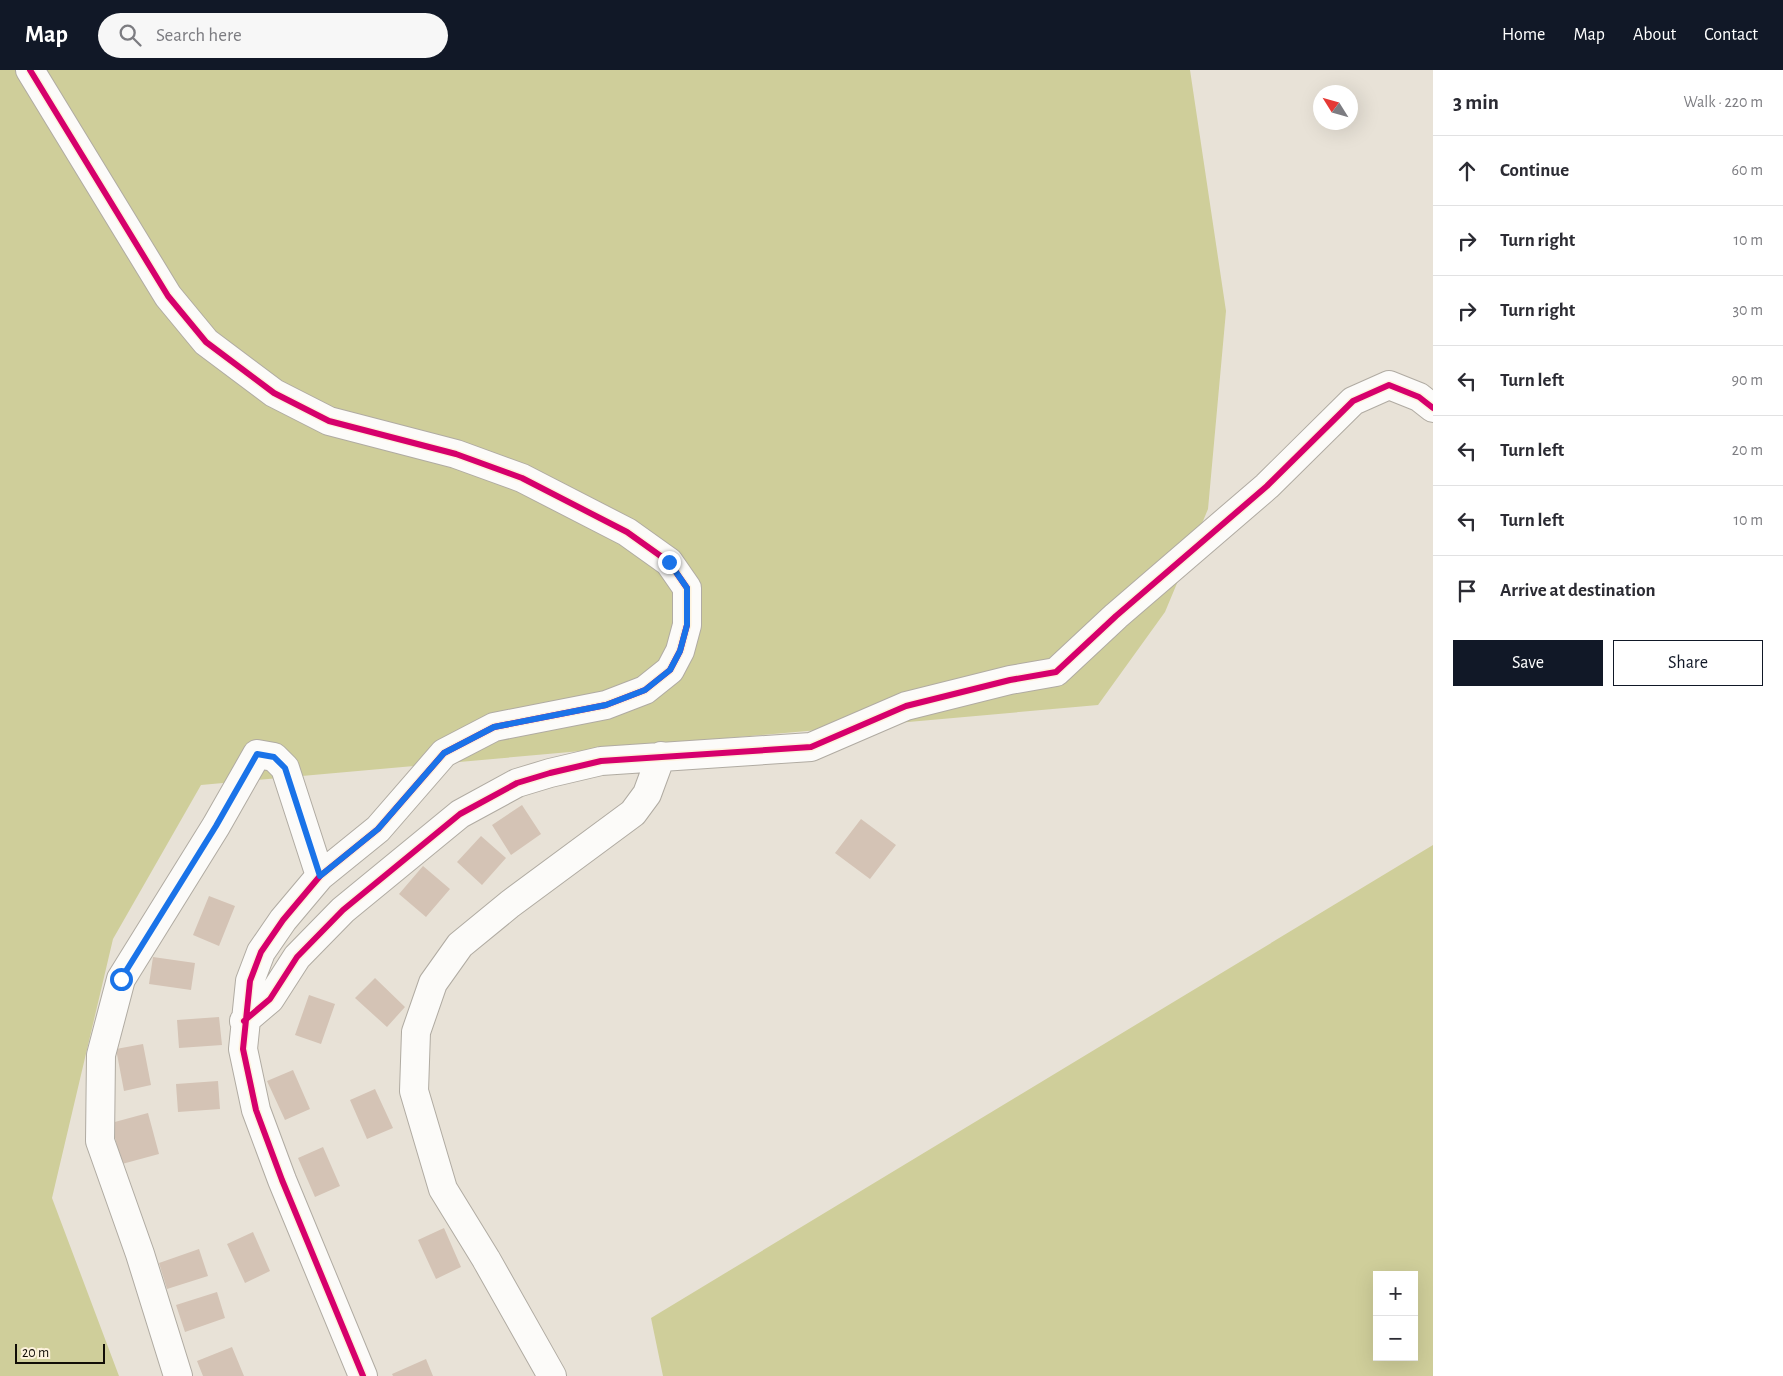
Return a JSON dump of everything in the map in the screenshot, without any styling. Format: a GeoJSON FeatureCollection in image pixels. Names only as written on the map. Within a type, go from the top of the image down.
{"type":"FeatureCollection","features":[{"type":"Feature","properties":{"kind":"street"},"geometry":{"type":"LineString","coordinates":[[30,70],[50,106],[78,146],[168,296],[206,342],[274,393],[329,421],[456,454],[522,478],[627,532],[669,562],[687,588],[687,625],[680,651],[670,670],[645,690],[606,705],[494,727],[444,753],[378,829],[320,876],[283,920],[261,952],[250,981],[242,1049],[256,1110],[282,1180],[363,1376]]}},
{"type":"Feature","properties":{"kind":"street"},"geometry":{"type":"LineString","coordinates":[[244,1022],[270,998],[297,956],[343,910],[460,814],[517,783],[550,772],[601,760],[811,747],[906,706],[1010,680],[1056,672],[1116,616],[1267,486],[1353,401],[1389,384],[1419,398],[1433,408]]}},
{"type":"Feature","properties":{"kind":"street"},"geometry":{"type":"LineString","coordinates":[[178,1376],[140,1254],[100,1141],[101,1056],[121,979],[216,826],[257,754],[274,757],[285,768],[320,876]]}},
{"type":"Feature","properties":{"kind":"street"},"geometry":{"type":"LineString","coordinates":[[552,1376],[486,1258],[443,1189],[414,1091],[416,1032],[433,983],[460,945],[510,904],[633,813],[647,794],[661,756]]}},
{"type":"Feature","properties":{"kind":"shaded area"},"geometry":{"type":"Polygon","coordinates":[[[0,70],[1190,70],[1226,311],[1208,509],[1165,612],[1098,705],[201,785],[113,939],[52,1198],[119,1376],[0,1376],[0,70]]]}},
{"type":"Feature","properties":{"kind":"shaded area"},"geometry":{"type":"Polygon","coordinates":[[[1433,845],[1433,1376],[663,1376],[651,1318],[1433,845]]]}},
{"type":"Feature","properties":{"kind":"building"},"geometry":{"type":"Polygon","coordinates":[[[522,805],[541,834],[511,855],[492,825],[522,805]]]}},
{"type":"Feature","properties":{"kind":"building"},"geometry":{"type":"Polygon","coordinates":[[[861,819],[896,845],[870,879],[835,853],[861,819]]]}},
{"type":"Feature","properties":{"kind":"building"},"geometry":{"type":"Polygon","coordinates":[[[481,836],[506,858],[482,885],[457,862],[481,836]]]}},
{"type":"Feature","properties":{"kind":"building"},"geometry":{"type":"Polygon","coordinates":[[[423,866],[450,889],[426,917],[399,894],[423,866]]]}},
{"type":"Feature","properties":{"kind":"building"},"geometry":{"type":"Polygon","coordinates":[[[209,896],[235,906],[219,946],[193,935],[209,896]]]}},
{"type":"Feature","properties":{"kind":"building"},"geometry":{"type":"Polygon","coordinates":[[[153,957],[195,963],[191,990],[149,984],[153,957]]]}},
{"type":"Feature","properties":{"kind":"building"},"geometry":{"type":"Polygon","coordinates":[[[375,978],[405,1007],[387,1027],[355,998],[375,978]]]}},
{"type":"Feature","properties":{"kind":"building"},"geometry":{"type":"Polygon","coordinates":[[[309,995],[335,1004],[321,1044],[295,1035],[309,995]]]}},
{"type":"Feature","properties":{"kind":"building"},"geometry":{"type":"Polygon","coordinates":[[[219,1017],[222,1045],[179,1048],[177,1020],[219,1017]]]}},
{"type":"Feature","properties":{"kind":"building"},"geometry":{"type":"Polygon","coordinates":[[[143,1044],[151,1085],[124,1091],[116,1049],[143,1044]]]}},
{"type":"Feature","properties":{"kind":"building"},"geometry":{"type":"Polygon","coordinates":[[[293,1070],[310,1109],[285,1120],[267,1081],[293,1070]]]}},
{"type":"Feature","properties":{"kind":"building"},"geometry":{"type":"Polygon","coordinates":[[[218,1081],[220,1109],[178,1112],[176,1084],[218,1081]]]}},
{"type":"Feature","properties":{"kind":"building"},"geometry":{"type":"Polygon","coordinates":[[[375,1089],[393,1128],[367,1139],[350,1100],[375,1089]]]}},
{"type":"Feature","properties":{"kind":"building"},"geometry":{"type":"Polygon","coordinates":[[[148,1113],[159,1154],[122,1164],[111,1123],[148,1113]]]}},
{"type":"Feature","properties":{"kind":"building"},"geometry":{"type":"Polygon","coordinates":[[[323,1147],[340,1186],[315,1197],[298,1158],[323,1147]]]}},
{"type":"Feature","properties":{"kind":"building"},"geometry":{"type":"Polygon","coordinates":[[[444,1228],[461,1267],[436,1279],[418,1240],[444,1228]]]}},
{"type":"Feature","properties":{"kind":"building"},"geometry":{"type":"Polygon","coordinates":[[[253,1232],[270,1271],[245,1283],[227,1244],[253,1232]]]}},
{"type":"Feature","properties":{"kind":"building"},"geometry":{"type":"Polygon","coordinates":[[[199,1249],[208,1276],[167,1289],[159,1263],[199,1249]]]}},
{"type":"Feature","properties":{"kind":"building"},"geometry":{"type":"Polygon","coordinates":[[[217,1292],[225,1318],[185,1332],[176,1305],[217,1292]]]}},
{"type":"Feature","properties":{"kind":"building"},"geometry":{"type":"Polygon","coordinates":[[[232,1347],[244,1376],[203,1376],[197,1361],[232,1347]]]}},
{"type":"Feature","properties":{"kind":"building"},"geometry":{"type":"Polygon","coordinates":[[[426,1359],[433,1376],[393,1376],[392,1374],[426,1359]]]}},
{"type":"Feature","properties":{"kind":"cycle path"},"geometry":{"type":"LineString","coordinates":[[30,70],[168,296],[206,342],[274,393],[329,421],[456,454],[522,478],[627,532],[669,562],[687,588],[687,625],[680,651],[670,670],[645,690],[606,705],[494,727],[444,753],[378,829],[320,876],[283,920],[261,952],[250,981],[243,1049],[256,1110],[282,1180],[363,1376]]}},
{"type":"Feature","properties":{"kind":"cycle path"},"geometry":{"type":"LineString","coordinates":[[244,1021],[270,999],[297,957],[343,910],[460,814],[517,783],[601,761],[811,747],[906,706],[1010,680],[1056,672],[1116,616],[1267,486],[1353,401],[1389,385],[1419,397],[1433,408]]}},
{"type":"Feature","properties":{"kind":"route"},"geometry":{"type":"LineString","coordinates":[[121,979],[216,826],[257,754],[274,757],[285,768],[320,876],[378,829],[444,753],[494,727],[606,705],[645,690],[670,670],[680,651],[687,625],[687,588],[669,562]]}}]}
